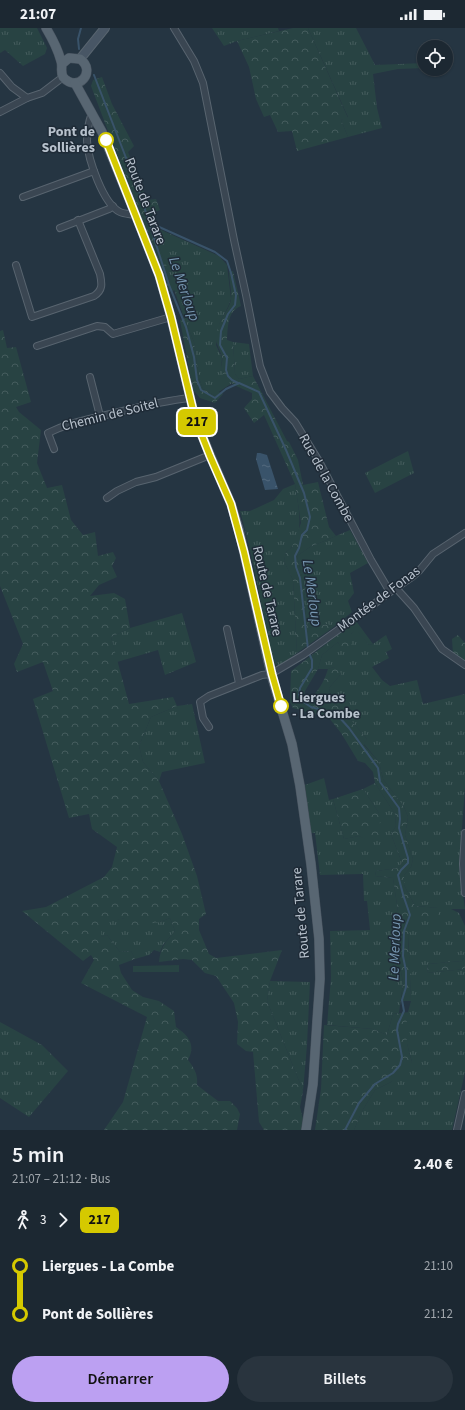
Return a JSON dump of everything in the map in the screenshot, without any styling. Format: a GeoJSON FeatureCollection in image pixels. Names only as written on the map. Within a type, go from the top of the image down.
{"type":"FeatureCollection","features":[{"type":"Feature","properties":{"kind":"main road"},"geometry":{"type":"LineString","coordinates":[[46,28],[62,64],[61,68],[63,77],[70,83],[79,82],[86,73],[87,69],[85,64],[75,58],[51,37]]}},
{"type":"Feature","properties":{"kind":"main road"},"geometry":{"type":"LineString","coordinates":[[62,64],[65,60],[75,58]]}},
{"type":"Feature","properties":{"kind":"main road"},"geometry":{"type":"LineString","coordinates":[[79,82],[102,132]]}},
{"type":"Feature","properties":{"kind":"main road","name":"Route de Tarare"},"geometry":{"type":"LineString","coordinates":[[79,82],[102,132],[159,275],[171,317],[195,418],[231,504],[239,530],[272,674],[290,737],[299,778],[311,864],[319,939],[320,979],[313,1084],[306,1130]]}},
{"type":"Feature","properties":{"kind":"street"},"geometry":{"type":"LineString","coordinates":[[75,58],[105,28]]}},
{"type":"Feature","properties":{"kind":"street","name":"Rue de la Combe"},"geometry":{"type":"LineString","coordinates":[[174,28],[194,61],[203,83],[260,366],[270,392],[298,427],[319,460],[371,560],[390,592]]}},
{"type":"Feature","properties":{"kind":"street"},"geometry":{"type":"LineString","coordinates":[[0,73],[12,87],[27,98]]}},
{"type":"Feature","properties":{"kind":"street"},"geometry":{"type":"LineString","coordinates":[[0,112],[42,92],[63,77]]}},
{"type":"Feature","properties":{"kind":"street"},"geometry":{"type":"LineString","coordinates":[[92,113],[87,141],[91,165],[99,184],[109,203],[120,212],[136,215]]}},
{"type":"Feature","properties":{"kind":"street"},"geometry":{"type":"LineString","coordinates":[[23,197],[94,171]]}},
{"type":"Feature","properties":{"kind":"street"},"geometry":{"type":"LineString","coordinates":[[60,228],[109,209],[113,206]]}},
{"type":"Feature","properties":{"kind":"street"},"geometry":{"type":"LineString","coordinates":[[16,265],[32,317],[99,293],[102,283],[100,274],[78,220]]}},
{"type":"Feature","properties":{"kind":"street"},"geometry":{"type":"LineString","coordinates":[[37,346],[97,326],[105,327],[113,334],[171,317]]}},
{"type":"Feature","properties":{"kind":"street"},"geometry":{"type":"LineString","coordinates":[[90,377],[100,416]]}},
{"type":"Feature","properties":{"kind":"street","name":"Chemin de Soitel"},"geometry":{"type":"LineString","coordinates":[[54,449],[48,433],[61,426],[139,406],[190,398]]}},
{"type":"Feature","properties":{"kind":"street"},"geometry":{"type":"LineString","coordinates":[[107,498],[117,491],[136,482],[156,477],[210,456]]}},
{"type":"Feature","properties":{"kind":"street","name":"Montée de Fonas"},"geometry":{"type":"LineString","coordinates":[[272,674],[303,655],[366,610],[419,571],[433,554],[465,534]]}},
{"type":"Feature","properties":{"kind":"street"},"geometry":{"type":"LineString","coordinates":[[396,588],[414,608],[442,649],[465,665]]}},
{"type":"Feature","properties":{"kind":"street"},"geometry":{"type":"LineString","coordinates":[[227,629],[239,683]]}},
{"type":"Feature","properties":{"kind":"street"},"geometry":{"type":"LineString","coordinates":[[209,727],[203,718],[200,702],[209,696],[262,674],[272,674]]}},
{"type":"Feature","properties":{"kind":"street"},"geometry":{"type":"LineString","coordinates":[[465,833],[463,864],[465,893]]}},
{"type":"Feature","properties":{"kind":"street"},"geometry":{"type":"LineString","coordinates":[[456,1130],[465,1094]]}},
{"type":"Feature","properties":{"kind":"green space"},"geometry":{"type":"Polygon","coordinates":[[[0,28],[37,28],[47,48],[45,54],[23,66],[5,50],[0,53],[0,28]]]}},
{"type":"Feature","properties":{"kind":"green space"},"geometry":{"type":"Polygon","coordinates":[[[212,28],[278,28],[279,31],[237,41],[224,46],[212,28]]]}},
{"type":"Feature","properties":{"kind":"green space"},"geometry":{"type":"Polygon","coordinates":[[[293,28],[308,28],[348,118],[341,120],[348,137],[297,151],[292,131],[278,132],[270,115],[264,117],[256,99],[249,67],[237,41],[293,28]]]}},
{"type":"Feature","properties":{"kind":"green space"},"geometry":{"type":"Polygon","coordinates":[[[308,28],[356,28],[375,65],[417,63],[417,68],[398,69],[373,74],[377,108],[382,128],[348,137],[341,120],[348,117],[308,28]]]}},
{"type":"Feature","properties":{"kind":"green space"},"geometry":{"type":"Polygon","coordinates":[[[102,77],[112,104],[134,146],[128,152],[147,200],[156,199],[160,210],[153,213],[159,229],[154,231],[175,290],[169,292],[91,86],[93,80],[102,77]]]}},
{"type":"Feature","properties":{"kind":"green space"},"geometry":{"type":"Polygon","coordinates":[[[159,229],[219,256],[227,265],[231,299],[220,322],[216,345],[222,358],[221,369],[224,375],[232,383],[214,395],[203,389],[199,378],[194,342],[184,318],[154,231],[159,229]]]}},
{"type":"Feature","properties":{"kind":"green space"},"geometry":{"type":"Polygon","coordinates":[[[233,271],[241,306],[236,308],[229,320],[227,340],[233,342],[235,374],[239,379],[253,376],[298,460],[303,485],[318,482],[329,527],[336,536],[310,547],[297,556],[305,589],[304,601],[308,628],[328,624],[331,629],[297,653],[293,580],[284,561],[286,552],[292,547],[301,523],[295,484],[264,415],[254,423],[244,408],[252,399],[252,393],[238,387],[225,378],[222,374],[222,358],[216,341],[216,335],[220,322],[231,300],[229,272],[233,271]]]}},
{"type":"Feature","properties":{"kind":"green space"},"geometry":{"type":"Polygon","coordinates":[[[184,318],[194,342],[199,378],[203,389],[214,395],[217,391],[223,394],[215,403],[200,398],[193,390],[180,320],[184,318]]]}},
{"type":"Feature","properties":{"kind":"green space"},"geometry":{"type":"Polygon","coordinates":[[[3,330],[7,348],[16,347],[31,402],[16,407],[19,412],[41,430],[37,463],[47,488],[62,485],[71,520],[83,535],[95,532],[98,556],[113,552],[116,558],[112,566],[117,577],[99,585],[90,596],[114,593],[125,599],[130,628],[111,637],[129,704],[173,697],[177,706],[151,717],[139,746],[143,762],[159,781],[182,834],[197,876],[206,914],[199,919],[199,930],[209,954],[216,958],[282,950],[270,981],[267,1001],[303,1091],[300,1107],[303,1119],[301,1130],[264,1130],[259,1122],[253,1052],[246,1051],[237,1044],[238,1022],[234,1003],[216,976],[205,973],[192,960],[183,959],[159,962],[164,945],[175,931],[170,918],[160,922],[132,926],[125,918],[101,924],[101,937],[107,935],[120,952],[131,951],[135,959],[119,965],[121,973],[132,990],[143,997],[159,1001],[174,1011],[176,1027],[188,1037],[190,1041],[191,1050],[188,1060],[196,1072],[197,1085],[218,1101],[230,1101],[237,1108],[240,1114],[237,1130],[104,1130],[123,1102],[147,1017],[81,983],[94,960],[91,955],[83,961],[22,911],[46,907],[104,877],[112,867],[117,847],[92,829],[89,814],[69,818],[33,699],[53,691],[43,662],[17,672],[14,664],[23,644],[0,586],[0,331],[3,330]]]}},
{"type":"Feature","properties":{"kind":"green space"},"geometry":{"type":"Polygon","coordinates":[[[233,342],[249,344],[253,376],[239,379],[235,374],[233,342]]]}},
{"type":"Feature","properties":{"kind":"green space"},"geometry":{"type":"Polygon","coordinates":[[[408,451],[414,473],[375,493],[365,473],[408,451]]]}},
{"type":"Feature","properties":{"kind":"green space"},"geometry":{"type":"Polygon","coordinates":[[[295,484],[300,521],[299,530],[293,546],[286,552],[284,561],[293,580],[297,653],[279,666],[273,663],[254,567],[240,511],[250,511],[274,500],[283,489],[295,484]]]}},
{"type":"Feature","properties":{"kind":"green space"},"geometry":{"type":"Polygon","coordinates":[[[350,530],[368,563],[350,573],[354,593],[348,601],[352,612],[331,629],[328,624],[308,628],[304,601],[305,589],[297,556],[310,547],[350,530]]]}},
{"type":"Feature","properties":{"kind":"green space"},"geometry":{"type":"Polygon","coordinates":[[[182,613],[196,662],[165,675],[158,650],[117,662],[111,637],[130,628],[182,613]]]}},
{"type":"Feature","properties":{"kind":"green space"},"geometry":{"type":"Polygon","coordinates":[[[356,621],[373,644],[369,645],[356,630],[351,634],[351,645],[348,648],[343,650],[341,649],[338,642],[322,655],[318,669],[305,691],[304,699],[308,701],[315,694],[323,682],[328,669],[334,667],[339,668],[341,674],[329,688],[331,699],[367,739],[364,745],[379,762],[383,779],[404,807],[408,817],[405,835],[413,859],[411,867],[404,875],[404,885],[415,906],[439,908],[438,917],[411,917],[409,930],[409,952],[411,965],[414,971],[410,974],[411,1001],[401,1001],[403,983],[398,954],[399,918],[393,878],[375,876],[376,871],[398,868],[402,863],[391,834],[396,826],[395,814],[375,783],[373,772],[365,763],[358,761],[341,733],[329,718],[293,708],[290,702],[291,671],[356,621]]]}},
{"type":"Feature","properties":{"kind":"green space"},"geometry":{"type":"Polygon","coordinates":[[[356,629],[369,645],[386,635],[392,649],[386,652],[389,658],[372,667],[382,680],[390,686],[417,680],[423,704],[465,694],[465,787],[459,867],[465,909],[451,909],[459,913],[465,926],[465,956],[462,961],[428,964],[427,973],[465,969],[465,1072],[452,1130],[354,1130],[362,1111],[375,1090],[391,1082],[412,1062],[406,1040],[405,1023],[411,1001],[408,929],[411,916],[438,917],[438,908],[415,906],[404,885],[404,875],[411,867],[413,859],[405,835],[408,817],[404,807],[383,779],[379,762],[364,744],[367,739],[331,699],[329,688],[341,674],[334,667],[328,669],[318,669],[322,655],[338,642],[341,648],[351,645],[351,634],[356,629]]]}},
{"type":"Feature","properties":{"kind":"green space"},"geometry":{"type":"Polygon","coordinates":[[[458,635],[465,643],[465,661],[453,654],[452,639],[458,635]]]}},
{"type":"Feature","properties":{"kind":"green space"},"geometry":{"type":"Polygon","coordinates":[[[192,704],[205,763],[162,772],[159,781],[143,762],[139,746],[151,717],[177,706],[192,704]]]}},
{"type":"Feature","properties":{"kind":"green space"},"geometry":{"type":"Polygon","coordinates":[[[324,778],[329,800],[333,799],[344,839],[359,836],[369,840],[379,813],[363,789],[375,783],[395,814],[396,826],[391,834],[402,863],[398,868],[376,871],[375,876],[393,878],[399,918],[398,954],[403,983],[399,1013],[393,1014],[387,1035],[373,1029],[327,1025],[331,978],[330,931],[370,930],[367,901],[364,901],[363,874],[320,875],[315,833],[311,833],[305,785],[324,778]]]}},
{"type":"Feature","properties":{"kind":"green space"},"geometry":{"type":"Polygon","coordinates":[[[363,789],[379,813],[381,836],[369,841],[359,836],[344,839],[333,799],[363,789]]]}},
{"type":"Feature","properties":{"kind":"green space"},"geometry":{"type":"Polygon","coordinates":[[[125,918],[160,922],[170,918],[175,931],[163,945],[160,952],[154,950],[149,955],[135,959],[131,951],[120,952],[107,935],[101,937],[101,923],[125,918]]]}},
{"type":"Feature","properties":{"kind":"green space"},"geometry":{"type":"Polygon","coordinates":[[[465,956],[465,969],[427,973],[428,964],[462,961],[465,956]]]}},
{"type":"Feature","properties":{"kind":"green space"},"geometry":{"type":"Polygon","coordinates":[[[179,965],[179,972],[133,972],[133,966],[179,965]]]}},
{"type":"Feature","properties":{"kind":"green space"},"geometry":{"type":"Polygon","coordinates":[[[270,981],[310,982],[303,1091],[267,1001],[270,981]]]}},
{"type":"Feature","properties":{"kind":"green space"},"geometry":{"type":"Polygon","coordinates":[[[409,1012],[406,1031],[407,1043],[412,1062],[407,1070],[391,1082],[375,1090],[362,1111],[354,1130],[315,1130],[321,1089],[324,1025],[373,1029],[387,1035],[393,1014],[409,1012]]]}},
{"type":"Feature","properties":{"kind":"green space"},"geometry":{"type":"Polygon","coordinates":[[[0,1022],[42,1045],[68,1071],[29,1117],[0,1098],[0,1022]]]}},
{"type":"Feature","properties":{"kind":"water"},"geometry":{"type":"Polygon","coordinates":[[[257,453],[267,455],[278,489],[265,490],[256,459],[257,453]]]}},
{"type":"Feature","properties":{"kind":"waterway","name":"Le Merloup"},"geometry":{"type":"LineString","coordinates":[[79,49],[78,39],[81,28]]}},
{"type":"Feature","properties":{"kind":"waterway","name":"Le Merloup"},"geometry":{"type":"LineString","coordinates":[[94,75],[140,194],[169,285],[186,327],[194,357],[197,380],[201,390],[215,398],[226,389],[239,383],[259,392],[304,493],[310,517],[307,530],[302,535],[299,548],[295,556],[296,567],[300,578],[308,649]]}},
{"type":"Feature","properties":{"kind":"waterway"},"geometry":{"type":"LineString","coordinates":[[148,222],[215,252],[227,261],[236,295],[235,305],[228,314],[221,331],[220,345],[227,358],[226,370],[228,376],[238,383]]}},
{"type":"Feature","properties":{"kind":"waterway","name":"Le Merloup"},"geometry":{"type":"LineString","coordinates":[[309,653],[312,660],[312,668],[300,688],[299,695],[302,701],[311,707],[329,712],[340,718],[378,768],[380,782],[399,808],[399,828],[408,858],[408,863],[398,875],[410,915],[404,931],[403,956],[406,971],[406,987],[402,1000],[404,1011],[397,1030],[402,1057],[400,1065],[393,1073],[375,1084],[359,1103],[345,1130]]}},
{"type":"Feature","properties":{"kind":"bus line","name":"217"},"geometry":{"type":"LineString","coordinates":[[106,140],[159,275],[171,317],[195,418],[231,504],[239,530],[272,674],[281,706]]}},
{"type":"Feature","properties":{"kind":"place","name":"Pont de Sollières"},"geometry":{"type":"Point","coordinates":[106,140]}},
{"type":"Feature","properties":{"kind":"place","name":"Liergues - La Combe"},"geometry":{"type":"Point","coordinates":[281,706]}}]}
